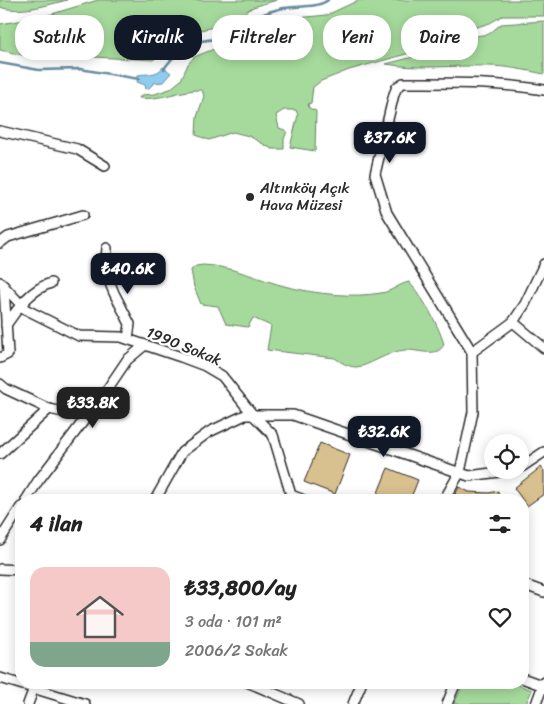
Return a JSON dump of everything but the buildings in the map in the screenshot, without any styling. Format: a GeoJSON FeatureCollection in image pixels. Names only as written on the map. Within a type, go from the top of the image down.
{"type":"FeatureCollection","features":[{"type":"Feature","properties":{"kind":"street"},"geometry":{"type":"LineString","coordinates":[[447,494],[460,472],[473,412],[472,352],[387,213],[375,174],[394,94],[397,87],[403,83],[516,85],[544,90]]}},
{"type":"Feature","properties":{"kind":"street"},"geometry":{"type":"LineString","coordinates":[[0,131],[77,149],[105,166]]}},
{"type":"Feature","properties":{"kind":"street"},"geometry":{"type":"LineString","coordinates":[[0,243],[8,238],[83,215]]}},
{"type":"Feature","properties":{"kind":"street"},"geometry":{"type":"LineString","coordinates":[[107,248],[105,271],[114,294],[130,324],[128,339]]}},
{"type":"Feature","properties":{"kind":"street"},"geometry":{"type":"LineString","coordinates":[[472,352],[514,322],[525,304],[544,264]]}},
{"type":"Feature","properties":{"kind":"street"},"geometry":{"type":"LineString","coordinates":[[6,325],[29,295],[41,286],[51,283]]}},
{"type":"Feature","properties":{"kind":"street"},"geometry":{"type":"LineString","coordinates":[[0,358],[8,354],[2,284]]}},
{"type":"Feature","properties":{"kind":"street","name":"1990 Sokak"},"geometry":{"type":"LineString","coordinates":[[2,284],[25,309],[79,336],[121,337],[206,366],[222,376],[253,415],[273,435],[288,494]]}},
{"type":"Feature","properties":{"kind":"street"},"geometry":{"type":"LineString","coordinates":[[514,322],[544,348]]}},
{"type":"Feature","properties":{"kind":"street"},"geometry":{"type":"LineString","coordinates":[[30,494],[127,360],[145,345]]}},
{"type":"Feature","properties":{"kind":"street"},"geometry":{"type":"LineString","coordinates":[[0,384],[6,389],[48,409],[87,417]]}},
{"type":"Feature","properties":{"kind":"street"},"geometry":{"type":"LineString","coordinates":[[0,454],[48,409]]}},
{"type":"Feature","properties":{"kind":"street"},"geometry":{"type":"LineString","coordinates":[[158,494],[182,452],[209,432],[245,415],[293,415],[469,476],[484,474]]}},
{"type":"Feature","properties":{"kind":"street"},"geometry":{"type":"LineString","coordinates":[[529,462],[544,452]]}},
{"type":"Feature","properties":{"kind":"street"},"geometry":{"type":"LineString","coordinates":[[0,540],[15,516]]}},
{"type":"Feature","properties":{"kind":"street"},"geometry":{"type":"LineString","coordinates":[[0,569],[15,570]]}},
{"type":"Feature","properties":{"kind":"street"},"geometry":{"type":"LineString","coordinates":[[529,587],[544,592]]}},
{"type":"Feature","properties":{"kind":"street"},"geometry":{"type":"LineString","coordinates":[[0,678],[15,682]]}},
{"type":"Feature","properties":{"kind":"street"},"geometry":{"type":"LineString","coordinates":[[529,680],[544,685],[536,704]]}},
{"type":"Feature","properties":{"kind":"street"},"geometry":{"type":"LineString","coordinates":[[28,704],[34,689]]}},
{"type":"Feature","properties":{"kind":"street"},"geometry":{"type":"LineString","coordinates":[[37,689],[84,704]]}},
{"type":"Feature","properties":{"kind":"street"},"geometry":{"type":"LineString","coordinates":[[264,689],[299,704]]}},
{"type":"Feature","properties":{"kind":"street"},"geometry":{"type":"LineString","coordinates":[[353,704],[359,689]]}},
{"type":"Feature","properties":{"kind":"street"},"geometry":{"type":"LineString","coordinates":[[447,704],[453,689]]}},
{"type":"Feature","properties":{"kind":"street"},"geometry":{"type":"LineString","coordinates":[[57,696],[64,704]]}},
{"type":"Feature","properties":{"kind":"green space"},"geometry":{"type":"Polygon","coordinates":[[[0,0],[67,0],[15,10],[0,7],[0,0]]]}},
{"type":"Feature","properties":{"kind":"green space"},"geometry":{"type":"Polygon","coordinates":[[[98,0],[277,0],[253,7],[241,15],[212,15],[212,27],[202,30],[202,15],[114,15],[114,58],[104,58],[104,15],[49,15],[98,0]]]}},
{"type":"Feature","properties":{"kind":"green space"},"geometry":{"type":"Polygon","coordinates":[[[359,0],[544,0],[544,16],[502,16],[490,23],[478,27],[478,15],[401,15],[401,55],[391,58],[391,15],[327,15],[359,0]]]}},
{"type":"Feature","properties":{"kind":"green space"},"geometry":{"type":"Polygon","coordinates":[[[323,15],[323,60],[385,60],[349,70],[321,81],[313,87],[311,103],[308,104],[309,108],[316,111],[315,151],[290,147],[298,115],[296,110],[284,110],[276,115],[279,128],[287,131],[284,139],[284,149],[272,149],[249,136],[233,132],[209,140],[196,135],[197,117],[204,96],[202,90],[186,91],[155,98],[139,98],[141,95],[155,94],[170,89],[181,80],[191,60],[202,60],[202,54],[212,50],[212,60],[313,60],[313,16],[323,15]]]}},
{"type":"Feature","properties":{"kind":"green space"},"geometry":{"type":"Polygon","coordinates":[[[544,21],[544,74],[516,68],[494,66],[423,67],[386,64],[402,60],[478,60],[478,36],[489,34],[501,24],[544,21]]]}},
{"type":"Feature","properties":{"kind":"green space"},"geometry":{"type":"Polygon","coordinates":[[[15,22],[15,53],[0,50],[0,24],[15,22]]]}},
{"type":"Feature","properties":{"kind":"green space"},"geometry":{"type":"Polygon","coordinates":[[[196,266],[225,268],[288,287],[334,294],[358,295],[381,293],[409,282],[430,311],[444,344],[437,351],[399,351],[356,367],[345,364],[335,358],[267,350],[271,326],[253,318],[248,327],[226,324],[218,306],[201,304],[194,287],[191,270],[196,266]]]}},
{"type":"Feature","properties":{"kind":"green space"},"geometry":{"type":"Polygon","coordinates":[[[461,689],[532,690],[526,704],[454,704],[461,689]]]}},
{"type":"Feature","properties":{"kind":"water"},"geometry":{"type":"Polygon","coordinates":[[[163,67],[171,73],[163,82],[154,83],[146,89],[145,85],[137,82],[138,75],[155,73],[163,67]]]}},
{"type":"Feature","properties":{"kind":"waterway"},"geometry":{"type":"LineString","coordinates":[[164,69],[171,60],[190,45],[229,34],[251,20],[269,12],[285,8],[318,5],[328,0]]}},
{"type":"Feature","properties":{"kind":"waterway"},"geometry":{"type":"LineString","coordinates":[[0,63],[39,70],[80,69],[139,79]]}},
{"type":"Feature","properties":{"kind":"place","name":"Altınköy Açık Hava Müzesi"},"geometry":{"type":"Point","coordinates":[250,197]}}]}
